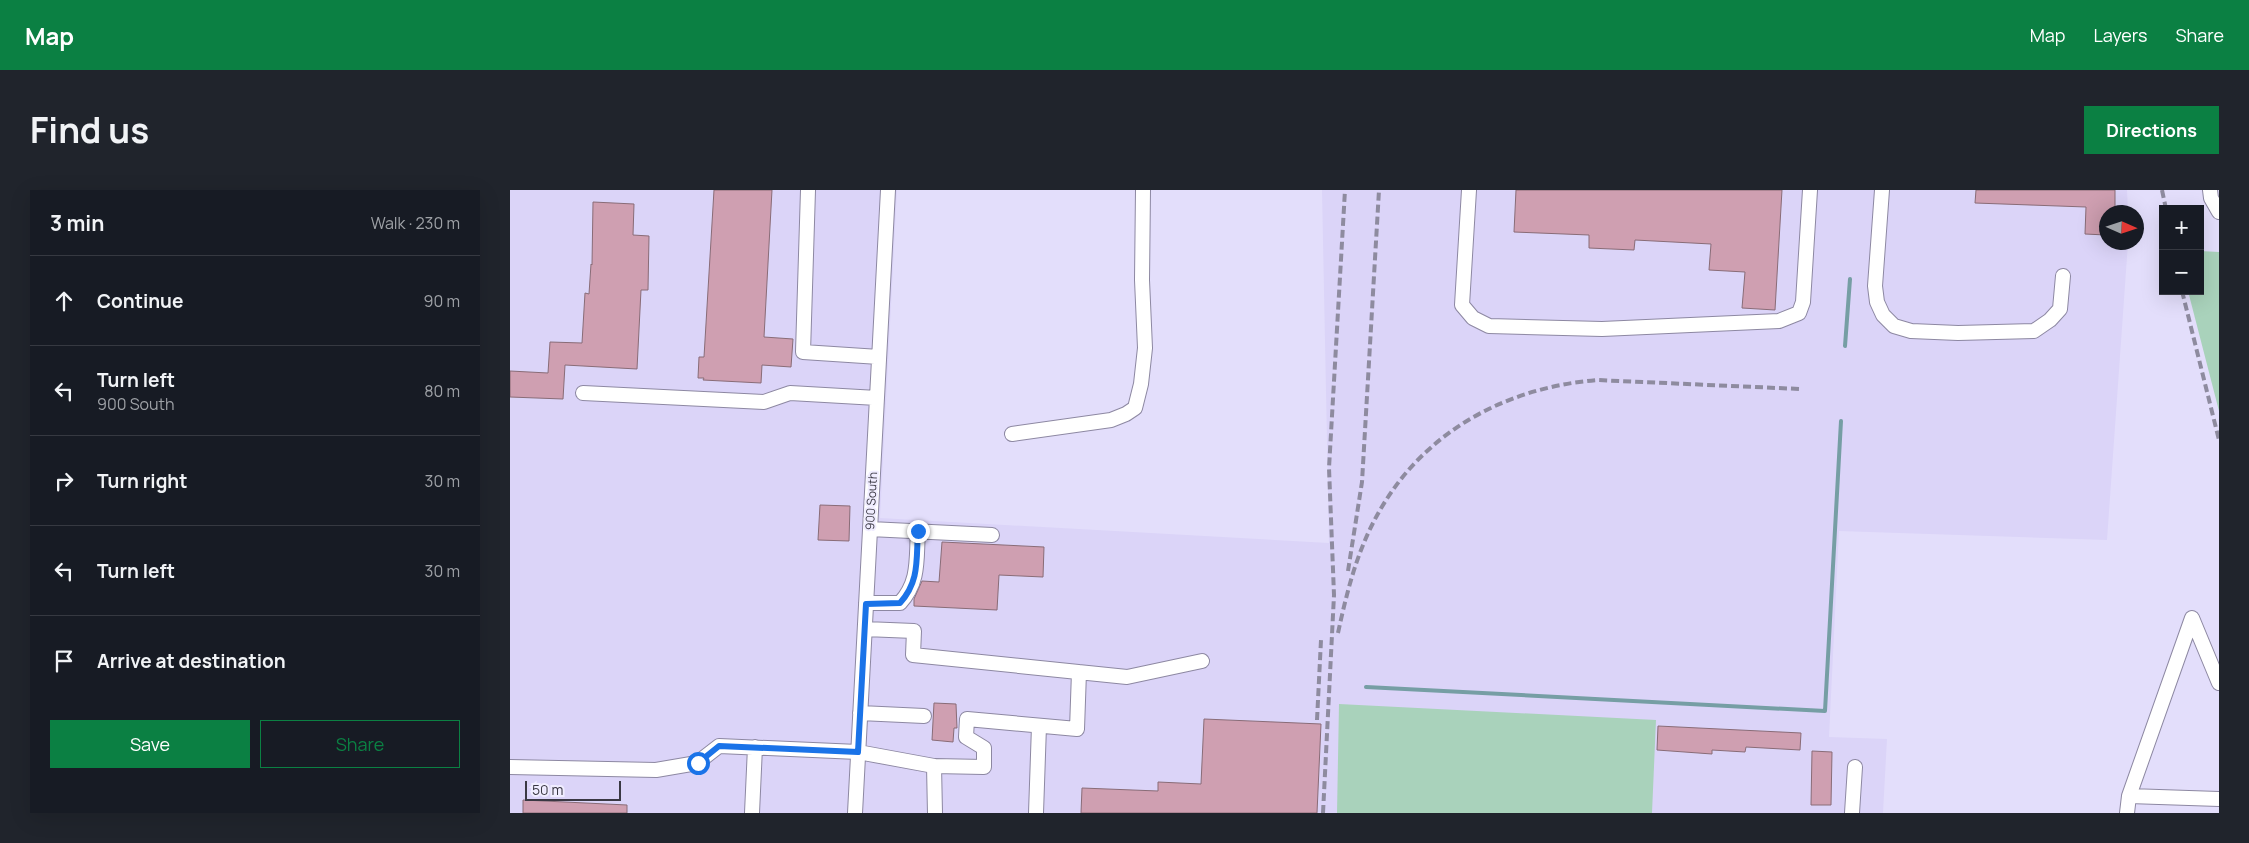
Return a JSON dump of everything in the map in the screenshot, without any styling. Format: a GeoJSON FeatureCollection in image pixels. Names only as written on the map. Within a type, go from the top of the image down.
{"type":"FeatureCollection","features":[{"type":"Feature","properties":{"kind":"street"},"geometry":{"type":"LineString","coordinates":[[808,190],[804,352],[879,357]]}},
{"type":"Feature","properties":{"kind":"street","name":"900 South"},"geometry":{"type":"LineString","coordinates":[[855,813],[888,190]]}},
{"type":"Feature","properties":{"kind":"street"},"geometry":{"type":"LineString","coordinates":[[1012,434],[1111,420],[1135,408],[1141,384],[1145,348],[1142,280],[1143,190]]}},
{"type":"Feature","properties":{"kind":"street"},"geometry":{"type":"LineString","coordinates":[[1470,190],[1462,305],[1473,318],[1488,326],[1602,329],[1779,321],[1799,313],[1803,302],[1810,190]]}},
{"type":"Feature","properties":{"kind":"street"},"geometry":{"type":"LineString","coordinates":[[1882,190],[1875,286],[1877,302],[1883,315],[1894,326],[1911,331],[2034,331],[2050,320],[2060,309],[2063,276]]}},
{"type":"Feature","properties":{"kind":"street"},"geometry":{"type":"LineString","coordinates":[[2210,190],[2211,198],[2219,212]]}},
{"type":"Feature","properties":{"kind":"street"},"geometry":{"type":"LineString","coordinates":[[583,393],[764,402],[790,393],[877,398]]}},
{"type":"Feature","properties":{"kind":"street"},"geometry":{"type":"LineString","coordinates":[[870,529],[992,535]]}},
{"type":"Feature","properties":{"kind":"street"},"geometry":{"type":"LineString","coordinates":[[866,604],[900,603],[909,593],[916,570],[918,531]]}},
{"type":"Feature","properties":{"kind":"street"},"geometry":{"type":"LineString","coordinates":[[2127,813],[2129,796],[2192,618],[2219,683]]}},
{"type":"Feature","properties":{"kind":"street"},"geometry":{"type":"LineString","coordinates":[[865,629],[914,631],[913,654],[1127,677],[1202,661]]}},
{"type":"Feature","properties":{"kind":"street"},"geometry":{"type":"LineString","coordinates":[[510,768],[656,770],[698,763],[719,746],[858,752],[934,766],[984,767],[984,748],[966,737],[967,719],[1077,729],[1080,672]]}},
{"type":"Feature","properties":{"kind":"street"},"geometry":{"type":"LineString","coordinates":[[860,713],[924,716]]}},
{"type":"Feature","properties":{"kind":"street"},"geometry":{"type":"LineString","coordinates":[[1036,813],[1038,726]]}},
{"type":"Feature","properties":{"kind":"street"},"geometry":{"type":"LineString","coordinates":[[752,813],[755,747]]}},
{"type":"Feature","properties":{"kind":"street"},"geometry":{"type":"LineString","coordinates":[[934,766],[935,813]]}},
{"type":"Feature","properties":{"kind":"street"},"geometry":{"type":"LineString","coordinates":[[1852,813],[1855,767]]}},
{"type":"Feature","properties":{"kind":"street"},"geometry":{"type":"LineString","coordinates":[[2129,796],[2219,799]]}},
{"type":"Feature","properties":{"kind":"shaded area"},"geometry":{"type":"Polygon","coordinates":[[[510,190],[897,190],[880,518],[1329,543],[1322,190],[2127,190],[2128,205],[2099,205],[2099,250],[2128,250],[2107,540],[1839,531],[1829,737],[1887,739],[1883,813],[510,813],[510,190]]]}},
{"type":"Feature","properties":{"kind":"green space"},"geometry":{"type":"Polygon","coordinates":[[[2204,251],[2219,252],[2219,411],[2189,295],[2204,295],[2204,251]]]}},
{"type":"Feature","properties":{"kind":"green space"},"geometry":{"type":"Polygon","coordinates":[[[1339,704],[1656,720],[1652,813],[1337,813],[1339,704]]]}},
{"type":"Feature","properties":{"kind":"building"},"geometry":{"type":"Polygon","coordinates":[[[714,190],[772,190],[764,337],[793,339],[791,367],[762,365],[761,383],[703,380],[704,378],[698,378],[699,357],[704,357],[714,190]]]}},
{"type":"Feature","properties":{"kind":"building"},"geometry":{"type":"Polygon","coordinates":[[[1516,190],[1782,190],[1775,310],[1742,308],[1745,272],[1709,270],[1711,244],[1635,240],[1634,250],[1589,248],[1589,235],[1514,232],[1516,190]]]}},
{"type":"Feature","properties":{"kind":"building"},"geometry":{"type":"Polygon","coordinates":[[[1976,190],[2115,190],[2115,205],[2099,205],[2099,235],[2085,234],[2086,207],[1975,203],[1976,190]]]}},
{"type":"Feature","properties":{"kind":"building"},"geometry":{"type":"Polygon","coordinates":[[[593,202],[634,204],[633,235],[649,236],[648,290],[641,290],[637,369],[565,365],[563,399],[510,397],[510,371],[548,373],[550,342],[582,343],[585,293],[589,294],[592,265],[593,202]]]}},
{"type":"Feature","properties":{"kind":"building"},"geometry":{"type":"Polygon","coordinates":[[[820,505],[850,506],[849,541],[818,540],[820,505]]]}},
{"type":"Feature","properties":{"kind":"building"},"geometry":{"type":"Polygon","coordinates":[[[942,542],[1044,547],[1043,577],[999,575],[997,610],[914,606],[914,599],[922,581],[939,582],[942,542]]]}},
{"type":"Feature","properties":{"kind":"building"},"geometry":{"type":"Polygon","coordinates":[[[934,703],[956,704],[957,728],[954,728],[953,742],[932,740],[934,703]]]}},
{"type":"Feature","properties":{"kind":"building"},"geometry":{"type":"Polygon","coordinates":[[[1204,719],[1321,724],[1317,813],[1081,813],[1082,788],[1158,791],[1158,782],[1201,784],[1204,719]]]}},
{"type":"Feature","properties":{"kind":"building"},"geometry":{"type":"Polygon","coordinates":[[[1658,726],[1801,733],[1800,750],[1746,747],[1745,752],[1712,750],[1712,754],[1657,750],[1658,726]]]}},
{"type":"Feature","properties":{"kind":"building"},"geometry":{"type":"Polygon","coordinates":[[[1812,751],[1832,752],[1831,805],[1811,805],[1812,751]]]}},
{"type":"Feature","properties":{"kind":"building"},"geometry":{"type":"Polygon","coordinates":[[[523,800],[627,805],[627,813],[523,813],[523,800]]]}},
{"type":"Feature","properties":{"kind":"waterway"},"geometry":{"type":"LineString","coordinates":[[1845,346],[1850,279]]}},
{"type":"Feature","properties":{"kind":"waterway"},"geometry":{"type":"LineString","coordinates":[[1366,687],[1825,711],[1841,421]]}},
{"type":"Feature","properties":{"kind":"railway"},"geometry":{"type":"LineString","coordinates":[[1323,813],[1334,595],[1329,468],[1345,190]]}},
{"type":"Feature","properties":{"kind":"railway"},"geometry":{"type":"LineString","coordinates":[[1348,571],[1362,482],[1379,190]]}},
{"type":"Feature","properties":{"kind":"railway"},"geometry":{"type":"LineString","coordinates":[[2162,190],[2165,205]]}},
{"type":"Feature","properties":{"kind":"railway"},"geometry":{"type":"LineString","coordinates":[[2183,295],[2219,440]]}},
{"type":"Feature","properties":{"kind":"railway"},"geometry":{"type":"LineString","coordinates":[[1338,633],[1356,564],[1372,525],[1390,494],[1412,466],[1437,442],[1465,422],[1495,406],[1528,394],[1562,385],[1597,380],[1800,389]]}},
{"type":"Feature","properties":{"kind":"railway"},"geometry":{"type":"LineString","coordinates":[[1317,720],[1321,640]]}},
{"type":"Feature","properties":{"kind":"route"},"geometry":{"type":"LineString","coordinates":[[698,763],[719,746],[858,752],[866,604],[900,603],[909,593],[914,583],[916,570],[918,531]]}}]}
